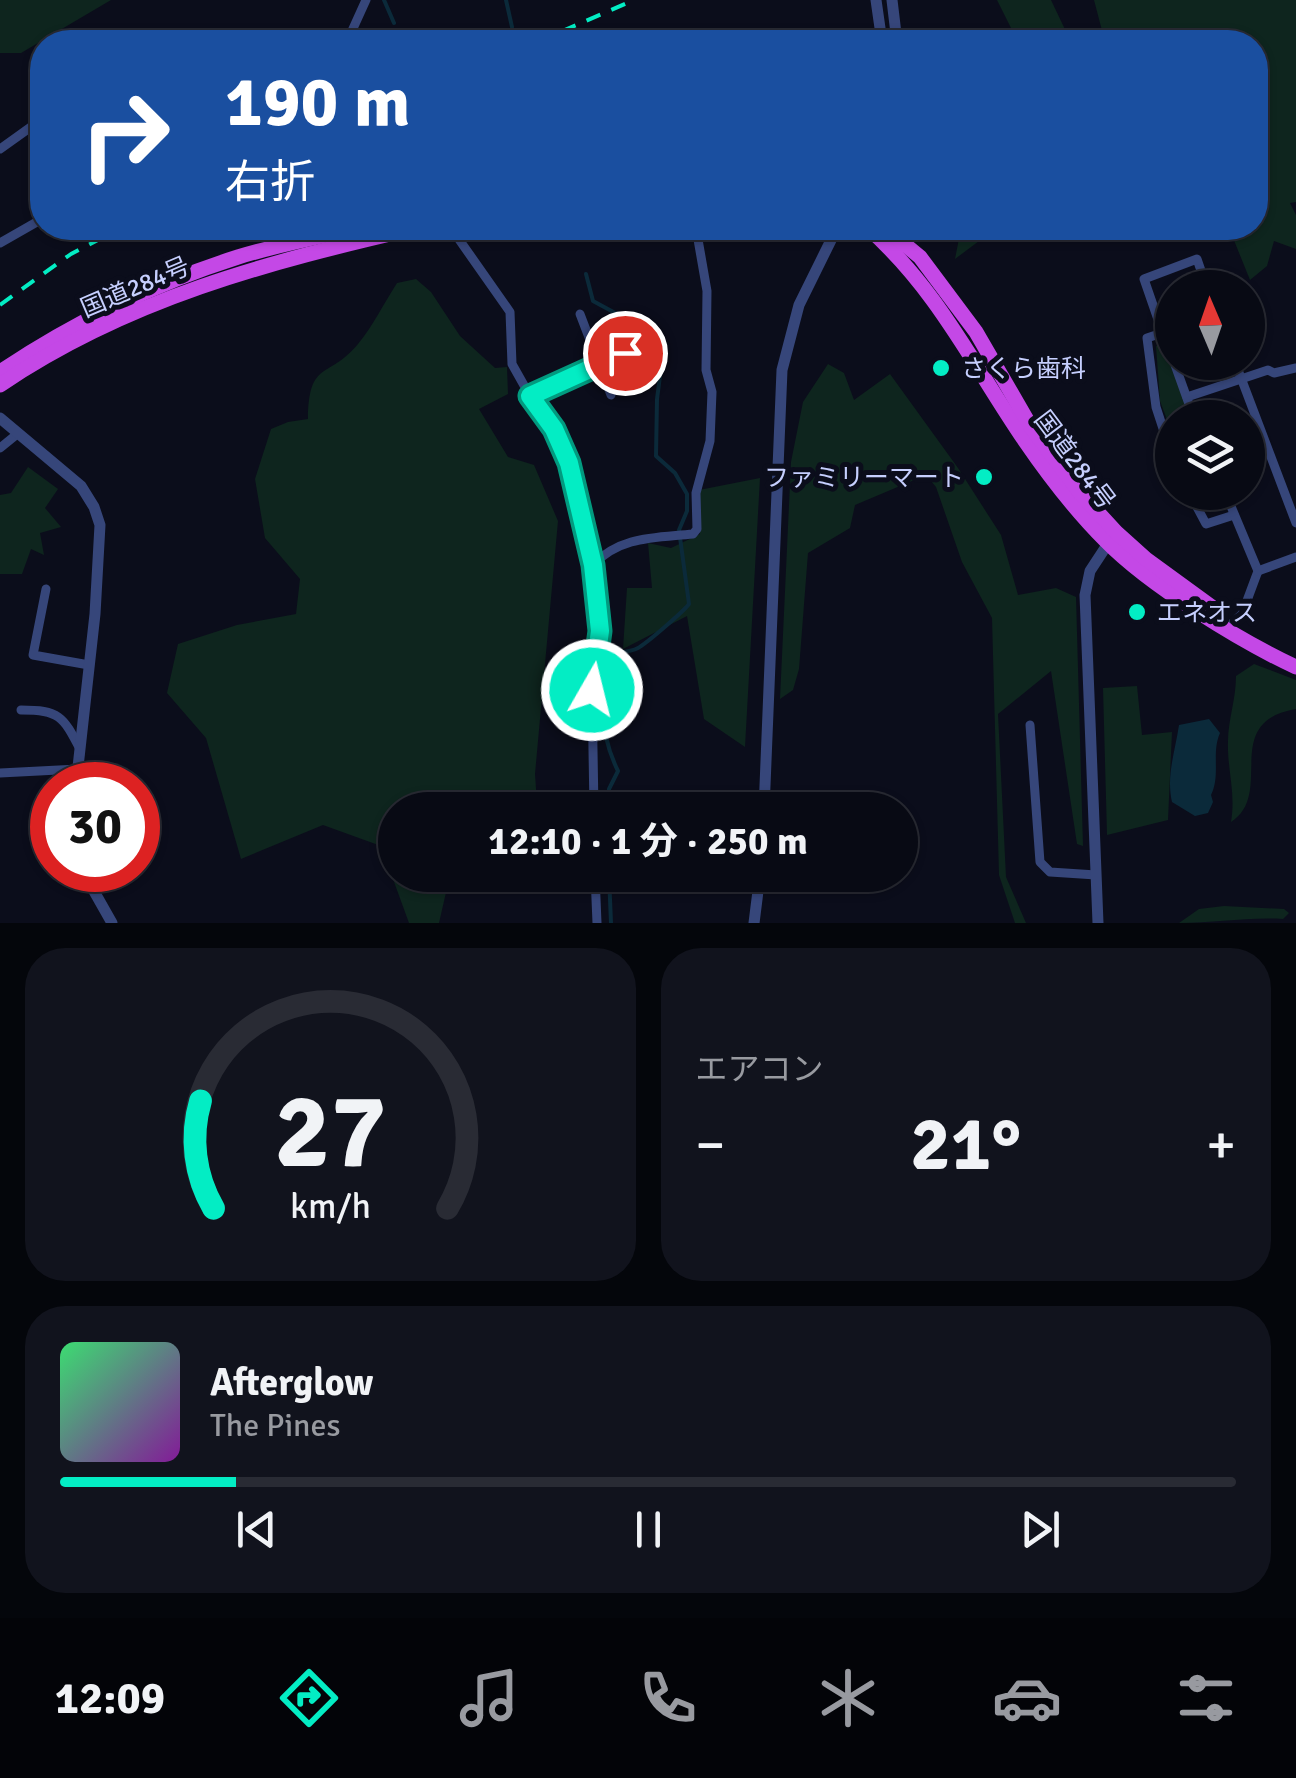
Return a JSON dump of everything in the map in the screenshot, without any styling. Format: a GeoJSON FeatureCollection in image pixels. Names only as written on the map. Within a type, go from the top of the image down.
{"type":"FeatureCollection","features":[{"type":"Feature","properties":{"kind":"highway","name":"国道284号"},"geometry":{"type":"LineString","coordinates":[[0,372],[110,308],[186,275],[241,256],[308,240]]}},
{"type":"Feature","properties":{"kind":"highway","name":"国道284号"},"geometry":{"type":"LineString","coordinates":[[0,385],[40,358],[113,321],[220,278],[268,262],[364,240]]}},
{"type":"Feature","properties":{"kind":"highway","name":"国道284号"},"geometry":{"type":"LineString","coordinates":[[880,240],[922,283],[956,328],[1025,440],[1070,501],[1192,606],[1296,667]]}},
{"type":"Feature","properties":{"kind":"highway","name":"国道284号"},"geometry":{"type":"LineString","coordinates":[[899,240],[920,257],[976,332],[1031,427],[1112,538],[1233,622],[1296,658]]}},
{"type":"Feature","properties":{"kind":"street"},"geometry":{"type":"LineString","coordinates":[[352,30],[366,0]]}},
{"type":"Feature","properties":{"kind":"street"},"geometry":{"type":"LineString","coordinates":[[876,0],[880,30]]}},
{"type":"Feature","properties":{"kind":"street"},"geometry":{"type":"LineString","coordinates":[[892,0],[896,30]]}},
{"type":"Feature","properties":{"kind":"street"},"geometry":{"type":"LineString","coordinates":[[0,149],[30,128]]}},
{"type":"Feature","properties":{"kind":"street"},"geometry":{"type":"LineString","coordinates":[[0,243],[30,227]]}},
{"type":"Feature","properties":{"kind":"street"},"geometry":{"type":"LineString","coordinates":[[459,240],[510,312],[512,364],[554,429],[569,463],[593,565],[600,631],[592,690],[594,792]]}},
{"type":"Feature","properties":{"kind":"street"},"geometry":{"type":"LineString","coordinates":[[593,565],[607,550],[624,542],[693,534],[696,529],[696,493],[710,441],[712,392],[706,370],[708,291],[698,240]]}},
{"type":"Feature","properties":{"kind":"street"},"geometry":{"type":"LineString","coordinates":[[765,792],[782,370],[799,304],[831,240]]}},
{"type":"Feature","properties":{"kind":"street"},"geometry":{"type":"LineString","coordinates":[[1168,270],[1196,258],[1200,270]]}},
{"type":"Feature","properties":{"kind":"street"},"geometry":{"type":"LineString","coordinates":[[1155,275],[1144,280],[1155,312]]}},
{"type":"Feature","properties":{"kind":"street"},"geometry":{"type":"LineString","coordinates":[[580,314],[611,394]]}},
{"type":"Feature","properties":{"kind":"street"},"geometry":{"type":"LineString","coordinates":[[1155,335],[1147,338],[1155,400]]}},
{"type":"Feature","properties":{"kind":"street"},"geometry":{"type":"LineString","coordinates":[[530,396],[625,353],[640,372]]}},
{"type":"Feature","properties":{"kind":"street"},"geometry":{"type":"LineString","coordinates":[[1265,371],[1296,368]]}},
{"type":"Feature","properties":{"kind":"street"},"geometry":{"type":"LineString","coordinates":[[1180,380],[1187,398],[1237,380]]}},
{"type":"Feature","properties":{"kind":"street"},"geometry":{"type":"LineString","coordinates":[[1240,380],[1296,523]]}},
{"type":"Feature","properties":{"kind":"street"},"geometry":{"type":"LineString","coordinates":[[0,418],[80,486],[100,524],[79,762]]}},
{"type":"Feature","properties":{"kind":"street"},"geometry":{"type":"LineString","coordinates":[[0,448],[16,434]]}},
{"type":"Feature","properties":{"kind":"street"},"geometry":{"type":"LineString","coordinates":[[1199,510],[1206,524],[1234,515]]}},
{"type":"Feature","properties":{"kind":"street"},"geometry":{"type":"LineString","coordinates":[[1232,510],[1258,572],[1242,614],[1233,622]]}},
{"type":"Feature","properties":{"kind":"street"},"geometry":{"type":"LineString","coordinates":[[1098,923],[1085,595],[1090,571],[1112,538]]}},
{"type":"Feature","properties":{"kind":"street"},"geometry":{"type":"LineString","coordinates":[[1258,572],[1296,556]]}},
{"type":"Feature","properties":{"kind":"street"},"geometry":{"type":"LineString","coordinates":[[46,588],[33,656],[89,665]]}},
{"type":"Feature","properties":{"kind":"street"},"geometry":{"type":"LineString","coordinates":[[21,710],[48,710],[66,721],[80,749]]}},
{"type":"Feature","properties":{"kind":"street"},"geometry":{"type":"LineString","coordinates":[[1030,725],[1040,862],[1050,872],[1096,874]]}},
{"type":"Feature","properties":{"kind":"street"},"geometry":{"type":"LineString","coordinates":[[0,773],[30,771]]}},
{"type":"Feature","properties":{"kind":"street"},"geometry":{"type":"LineString","coordinates":[[94,892],[112,923]]}},
{"type":"Feature","properties":{"kind":"street"},"geometry":{"type":"LineString","coordinates":[[596,892],[597,923]]}},
{"type":"Feature","properties":{"kind":"street"},"geometry":{"type":"LineString","coordinates":[[754,923],[758,892]]}},
{"type":"Feature","properties":{"kind":"green space"},"geometry":{"type":"Polygon","coordinates":[[[0,0],[111,0],[60,30],[30,30],[30,48],[21,53],[0,53],[0,0]]]}},
{"type":"Feature","properties":{"kind":"green space"},"geometry":{"type":"Polygon","coordinates":[[[997,0],[1051,0],[1065,30],[1012,30],[997,0]]]}},
{"type":"Feature","properties":{"kind":"green space"},"geometry":{"type":"Polygon","coordinates":[[[1094,0],[1296,0],[1296,202],[1290,203],[1296,215],[1296,249],[1274,241],[1267,266],[1262,270],[1246,270],[1234,240],[1268,240],[1268,30],[1102,30],[1094,0]]]}},
{"type":"Feature","properties":{"kind":"green space"},"geometry":{"type":"Polygon","coordinates":[[[959,240],[980,240],[955,259],[959,240]]]}},
{"type":"Feature","properties":{"kind":"green space"},"geometry":{"type":"Polygon","coordinates":[[[416,279],[431,292],[460,336],[495,368],[507,367],[508,394],[479,409],[508,457],[534,465],[558,521],[536,792],[378,792],[378,845],[323,825],[241,859],[206,738],[167,693],[178,644],[237,625],[296,614],[300,579],[265,538],[255,479],[271,429],[308,419],[316,378],[358,344],[397,283],[416,279]]]}},
{"type":"Feature","properties":{"kind":"green space"},"geometry":{"type":"Polygon","coordinates":[[[828,364],[844,373],[854,400],[890,374],[1001,535],[1018,595],[1056,588],[1076,597],[1083,846],[1077,844],[1051,671],[998,714],[1006,877],[1026,923],[1015,923],[999,875],[992,618],[962,562],[936,487],[926,475],[855,505],[850,528],[808,553],[799,669],[793,690],[780,699],[791,462],[803,402],[828,364]]]}},
{"type":"Feature","properties":{"kind":"green space"},"geometry":{"type":"Polygon","coordinates":[[[1158,380],[1177,380],[1184,400],[1160,400],[1158,380]]]}},
{"type":"Feature","properties":{"kind":"green space"},"geometry":{"type":"Polygon","coordinates":[[[28,467],[58,489],[45,508],[61,527],[40,533],[44,555],[31,549],[22,574],[0,574],[0,495],[11,493],[28,467]]]}},
{"type":"Feature","properties":{"kind":"green space"},"geometry":{"type":"Polygon","coordinates":[[[760,478],[745,747],[704,719],[687,616],[623,649],[627,588],[652,588],[648,543],[671,548],[700,534],[699,490],[760,478]]]}},
{"type":"Feature","properties":{"kind":"green space"},"geometry":{"type":"Polygon","coordinates":[[[1254,664],[1296,680],[1296,709],[1273,716],[1260,728],[1253,743],[1249,794],[1244,809],[1231,822],[1228,741],[1236,676],[1254,664]]]}},
{"type":"Feature","properties":{"kind":"green space"},"geometry":{"type":"Polygon","coordinates":[[[1137,686],[1142,735],[1172,732],[1168,820],[1107,835],[1103,688],[1137,686]]]}},
{"type":"Feature","properties":{"kind":"green space"},"geometry":{"type":"Polygon","coordinates":[[[398,892],[446,892],[439,923],[409,923],[398,892]]]}},
{"type":"Feature","properties":{"kind":"green space"},"geometry":{"type":"Polygon","coordinates":[[[1199,909],[1284,909],[1289,913],[1283,919],[1179,923],[1199,909]]]}},
{"type":"Feature","properties":{"kind":"water"},"geometry":{"type":"Polygon","coordinates":[[[1209,719],[1220,733],[1213,802],[1208,813],[1195,816],[1172,802],[1172,764],[1179,725],[1209,719]]]}},
{"type":"Feature","properties":{"kind":"waterway"},"geometry":{"type":"LineString","coordinates":[[384,0],[394,23]]}},
{"type":"Feature","properties":{"kind":"waterway"},"geometry":{"type":"LineString","coordinates":[[506,0],[512,27]]}},
{"type":"Feature","properties":{"kind":"waterway"},"geometry":{"type":"LineString","coordinates":[[586,274],[593,301],[643,328],[663,353],[656,456],[675,473],[687,494],[687,511],[679,530],[689,604],[638,648],[614,653],[604,698],[604,726],[618,771],[609,792]]}},
{"type":"Feature","properties":{"kind":"waterway"},"geometry":{"type":"LineString","coordinates":[[610,892],[611,923]]}},
{"type":"Feature","properties":{"kind":"railway"},"geometry":{"type":"LineString","coordinates":[[565,30],[634,0]]}},
{"type":"Feature","properties":{"kind":"railway"},"geometry":{"type":"LineString","coordinates":[[0,305],[71,254],[98,240]]}},
{"type":"Feature","properties":{"kind":"place","name":"さくら歯科"},"geometry":{"type":"Point","coordinates":[941,368]}},
{"type":"Feature","properties":{"kind":"place","name":"ファミリーマート"},"geometry":{"type":"Point","coordinates":[984,477]}},
{"type":"Feature","properties":{"kind":"place","name":"エネオス"},"geometry":{"type":"Point","coordinates":[1137,612]}},
{"type":"Feature","properties":{"kind":"route"},"geometry":{"type":"LineString","coordinates":[[592,690],[600,631],[593,565],[569,463],[554,429],[530,396],[625,353]]}}]}
